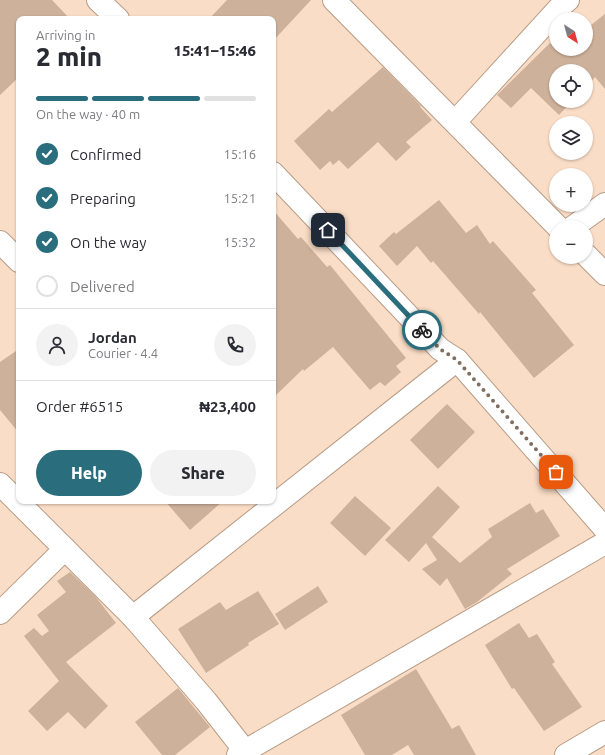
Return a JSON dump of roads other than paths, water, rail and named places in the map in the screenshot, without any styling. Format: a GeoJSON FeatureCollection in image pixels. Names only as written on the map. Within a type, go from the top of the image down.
{"type":"FeatureCollection","features":[{"type":"Feature","properties":{"kind":"street"},"geometry":{"type":"LineString","coordinates":[[98,0],[115,16]]}},
{"type":"Feature","properties":{"kind":"street"},"geometry":{"type":"LineString","coordinates":[[334,0],[551,220]]}},
{"type":"Feature","properties":{"kind":"street"},"geometry":{"type":"LineString","coordinates":[[455,122],[568,0]]}},
{"type":"Feature","properties":{"kind":"street"},"geometry":{"type":"LineString","coordinates":[[276,176],[440,349],[457,360],[605,529]]}},
{"type":"Feature","properties":{"kind":"street"},"geometry":{"type":"LineString","coordinates":[[583,220],[605,204]]}},
{"type":"Feature","properties":{"kind":"street"},"geometry":{"type":"LineString","coordinates":[[0,242],[16,258]]}},
{"type":"Feature","properties":{"kind":"street"},"geometry":{"type":"LineString","coordinates":[[593,262],[605,274]]}},
{"type":"Feature","properties":{"kind":"street"},"geometry":{"type":"LineString","coordinates":[[276,497],[457,360]]}},
{"type":"Feature","properties":{"kind":"street"},"geometry":{"type":"LineString","coordinates":[[0,484],[16,500]]}},
{"type":"Feature","properties":{"kind":"street"},"geometry":{"type":"LineString","coordinates":[[20,504],[134,617],[206,700],[242,753],[605,543]]}},
{"type":"Feature","properties":{"kind":"street"},"geometry":{"type":"LineString","coordinates":[[134,617],[265,505]]}},
{"type":"Feature","properties":{"kind":"street"},"geometry":{"type":"LineString","coordinates":[[0,614],[64,549]]}},
{"type":"Feature","properties":{"kind":"street"},"geometry":{"type":"LineString","coordinates":[[566,755],[605,732]]}}]}
